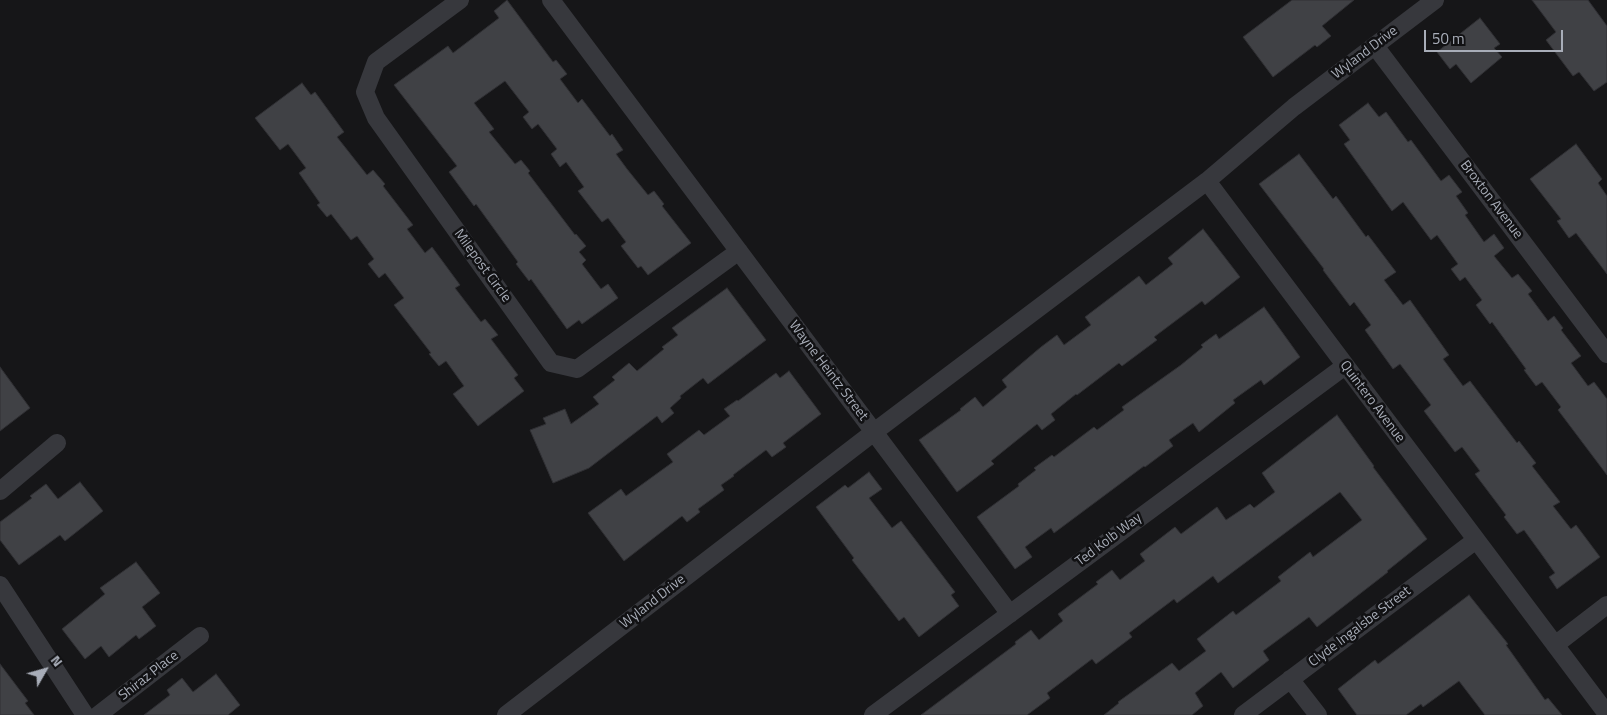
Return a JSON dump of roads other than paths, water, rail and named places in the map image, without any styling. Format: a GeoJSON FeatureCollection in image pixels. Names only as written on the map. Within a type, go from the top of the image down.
{"type":"FeatureCollection","features":[{"type":"Feature","properties":{"kind":"street","name":"Milepost Circle"},"geometry":{"type":"LineString","coordinates":[[460,0],[376,62],[365,92],[376,118],[551,363],[577,369],[739,251]]}},
{"type":"Feature","properties":{"kind":"street","name":"Wayne Heintz Street"},"geometry":{"type":"LineString","coordinates":[[552,0],[874,432],[1207,181]]}},
{"type":"Feature","properties":{"kind":"street","name":"Wyland Drive"},"geometry":{"type":"LineString","coordinates":[[1207,181],[1294,107],[1435,0]]}},
{"type":"Feature","properties":{"kind":"street","name":"Broxton Avenue"},"geometry":{"type":"LineString","coordinates":[[1375,46],[1607,354]]}},
{"type":"Feature","properties":{"kind":"street","name":"Quintero Avenue"},"geometry":{"type":"LineString","coordinates":[[1207,181],[1607,714]]}},
{"type":"Feature","properties":{"kind":"street","name":"Ted Kolb Way"},"geometry":{"type":"LineString","coordinates":[[873,715],[1345,366]]}},
{"type":"Feature","properties":{"kind":"street","name":"Wyland Drive"},"geometry":{"type":"LineString","coordinates":[[506,715],[874,432]]}},
{"type":"Feature","properties":{"kind":"street"},"geometry":{"type":"LineString","coordinates":[[874,432],[1010,614]]}},
{"type":"Feature","properties":{"kind":"street"},"geometry":{"type":"LineString","coordinates":[[0,491],[57,443]]}},
{"type":"Feature","properties":{"kind":"street","name":"Clyde Ingalsbe Street"},"geometry":{"type":"LineString","coordinates":[[1243,715],[1476,540]]}},
{"type":"Feature","properties":{"kind":"street"},"geometry":{"type":"LineString","coordinates":[[0,585],[85,715]]}},
{"type":"Feature","properties":{"kind":"street"},"geometry":{"type":"LineString","coordinates":[[1555,645],[1607,606]]}},
{"type":"Feature","properties":{"kind":"street","name":"Shiraz Place"},"geometry":{"type":"LineString","coordinates":[[98,715],[200,636]]}},
{"type":"Feature","properties":{"kind":"street"},"geometry":{"type":"LineString","coordinates":[[1290,680],[1318,715]]}}]}
